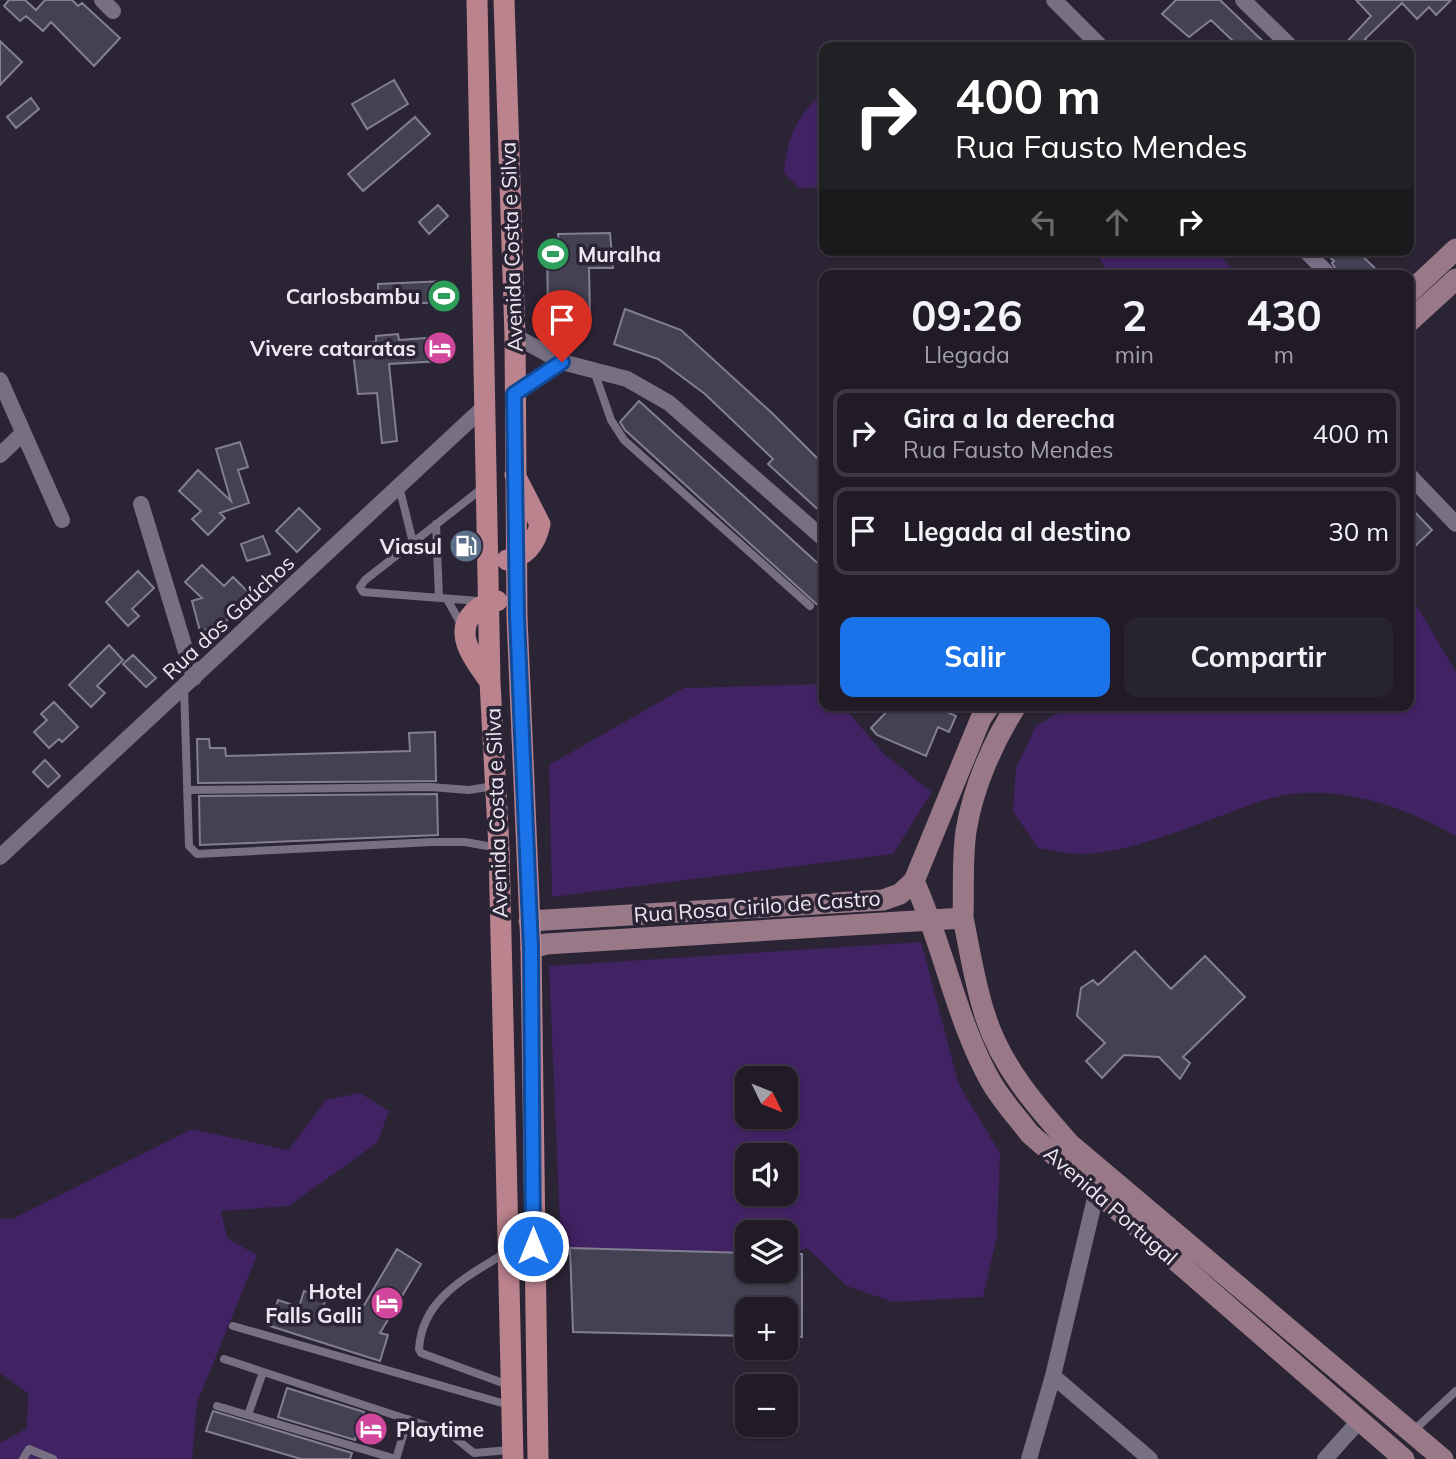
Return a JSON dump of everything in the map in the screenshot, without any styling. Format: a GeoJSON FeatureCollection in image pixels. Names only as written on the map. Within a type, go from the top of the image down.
{"type":"FeatureCollection","features":[{"type":"Feature","properties":{"kind":"main road","name":"Avenida Costa e Silva"},"geometry":{"type":"LineString","coordinates":[[477,0],[490,682],[499,848],[513,1454]]}},
{"type":"Feature","properties":{"kind":"main road","name":"Avenida Costa e Silva"},"geometry":{"type":"LineString","coordinates":[[504,0],[514,336],[514,472],[532,503],[540,524],[532,545],[516,558],[531,948],[538,1459]]}},
{"type":"Feature","properties":{"kind":"main road"},"geometry":{"type":"LineString","coordinates":[[1414,288],[1456,249]]}},
{"type":"Feature","properties":{"kind":"main road"},"geometry":{"type":"LineString","coordinates":[[1414,317],[1456,279]]}},
{"type":"Feature","properties":{"kind":"main road"},"geometry":{"type":"LineString","coordinates":[[488,549],[500,560],[516,558]]}},
{"type":"Feature","properties":{"kind":"main road"},"geometry":{"type":"LineString","coordinates":[[490,682],[471,654],[465,631],[467,619],[489,602],[502,601],[517,617]]}},
{"type":"Feature","properties":{"kind":"main road","name":"Avenida Portugal"},"geometry":{"type":"LineString","coordinates":[[1013,711],[1002,727],[975,796],[966,832],[963,918],[986,1018],[1003,1057],[1035,1105],[1069,1144],[1443,1459]]}},
{"type":"Feature","properties":{"kind":"main road"},"geometry":{"type":"LineString","coordinates":[[914,881],[986,712],[1002,727]]}},
{"type":"Feature","properties":{"kind":"main road","name":"Rua Rosa Cirilo de Castro"},"geometry":{"type":"LineString","coordinates":[[529,921],[883,901],[900,894],[914,881]]}},
{"type":"Feature","properties":{"kind":"main road","name":"Avenida Portugal"},"geometry":{"type":"LineString","coordinates":[[914,881],[932,921],[961,1015],[992,1083],[1030,1134],[1404,1459]]}},
{"type":"Feature","properties":{"kind":"main road"},"geometry":{"type":"LineString","coordinates":[[531,948],[546,944],[963,918]]}},
{"type":"Feature","properties":{"kind":"street"},"geometry":{"type":"LineString","coordinates":[[1054,0],[1096,42]]}},
{"type":"Feature","properties":{"kind":"street"},"geometry":{"type":"LineString","coordinates":[[1243,0],[1286,42]]}},
{"type":"Feature","properties":{"kind":"street"},"geometry":{"type":"LineString","coordinates":[[1311,256],[1324,270]]}},
{"type":"Feature","properties":{"kind":"street"},"geometry":{"type":"LineString","coordinates":[[514,336],[562,362],[627,379],[669,403],[819,535]]}},
{"type":"Feature","properties":{"kind":"street"},"geometry":{"type":"LineString","coordinates":[[514,394],[562,362]]}},
{"type":"Feature","properties":{"kind":"street"},"geometry":{"type":"LineString","coordinates":[[0,380],[62,520]]}},
{"type":"Feature","properties":{"kind":"street","name":"Rua dos Gaúchos"},"geometry":{"type":"LineString","coordinates":[[0,858],[484,407]]}},
{"type":"Feature","properties":{"kind":"street"},"geometry":{"type":"LineString","coordinates":[[0,455],[23,433]]}},
{"type":"Feature","properties":{"kind":"street"},"geometry":{"type":"LineString","coordinates":[[1414,480],[1456,524]]}},
{"type":"Feature","properties":{"kind":"street"},"geometry":{"type":"LineString","coordinates":[[141,505],[189,683]]}},
{"type":"Feature","properties":{"kind":"street"},"geometry":{"type":"LineString","coordinates":[[1029,1459],[1053,1376],[1096,1194]]}},
{"type":"Feature","properties":{"kind":"street"},"geometry":{"type":"LineString","coordinates":[[1053,1376],[1150,1459]]}},
{"type":"Feature","properties":{"kind":"street"},"geometry":{"type":"LineString","coordinates":[[1325,1459],[1360,1420]]}},
{"type":"Feature","properties":{"kind":"lane"},"geometry":{"type":"LineString","coordinates":[[594,371],[611,420],[624,440],[810,606]]}},
{"type":"Feature","properties":{"kind":"lane"},"geometry":{"type":"LineString","coordinates":[[399,486],[413,543]]}},
{"type":"Feature","properties":{"kind":"lane"},"geometry":{"type":"LineString","coordinates":[[486,486],[365,580],[360,587],[363,592],[489,602]]}},
{"type":"Feature","properties":{"kind":"lane"},"geometry":{"type":"LineString","coordinates":[[436,524],[443,598],[465,631]]}},
{"type":"Feature","properties":{"kind":"lane"},"geometry":{"type":"LineString","coordinates":[[189,683],[189,846],[197,854],[432,842],[465,842],[499,848]]}},
{"type":"Feature","properties":{"kind":"lane"},"geometry":{"type":"LineString","coordinates":[[187,790],[430,787],[468,790],[497,785]]}},
{"type":"Feature","properties":{"kind":"lane"},"geometry":{"type":"LineString","coordinates":[[507,1252],[457,1282],[436,1302],[427,1317],[419,1349],[421,1353],[512,1396]]}},
{"type":"Feature","properties":{"kind":"lane"},"geometry":{"type":"LineString","coordinates":[[233,1326],[512,1396]]}},
{"type":"Feature","properties":{"kind":"lane"},"geometry":{"type":"LineString","coordinates":[[224,1359],[449,1433],[474,1452],[513,1454]]}},
{"type":"Feature","properties":{"kind":"lane"},"geometry":{"type":"LineString","coordinates":[[248,1415],[262,1372]]}},
{"type":"Feature","properties":{"kind":"lane"},"geometry":{"type":"LineString","coordinates":[[1412,1432],[1456,1391]]}},
{"type":"Feature","properties":{"kind":"lane"},"geometry":{"type":"LineString","coordinates":[[217,1406],[396,1459],[408,1419]]}},
{"type":"Feature","properties":{"kind":"lane"},"geometry":{"type":"LineString","coordinates":[[23,1459],[29,1449],[53,1459]]}},
{"type":"Feature","properties":{"kind":"shaded area"},"geometry":{"type":"Polygon","coordinates":[[[819,96],[819,187],[800,189],[784,173],[788,149],[800,118],[819,96]]]}},
{"type":"Feature","properties":{"kind":"shaded area"},"geometry":{"type":"Polygon","coordinates":[[[1097,256],[1220,256],[1233,270],[1107,270],[1097,256]]]}},
{"type":"Feature","properties":{"kind":"shaded area"},"geometry":{"type":"Polygon","coordinates":[[[1414,606],[1417,606],[1456,672],[1456,836],[1401,810],[1363,798],[1303,793],[1258,802],[1167,835],[1112,851],[1076,854],[1038,848],[1013,811],[1016,767],[1036,726],[1061,711],[1414,711],[1414,606]]]}},
{"type":"Feature","properties":{"kind":"shaded area"},"geometry":{"type":"Polygon","coordinates":[[[819,684],[819,711],[847,711],[885,755],[932,792],[893,854],[552,897],[549,765],[684,688],[819,684]]]}},
{"type":"Feature","properties":{"kind":"shaded area"},"geometry":{"type":"Polygon","coordinates":[[[921,942],[959,1085],[1000,1153],[997,1236],[983,1297],[893,1302],[847,1286],[807,1248],[798,1251],[798,1220],[735,1220],[735,1264],[600,1248],[561,1249],[549,966],[921,942]]]}},
{"type":"Feature","properties":{"kind":"shaded area"},"geometry":{"type":"Polygon","coordinates":[[[360,1093],[389,1111],[377,1143],[289,1206],[221,1211],[227,1238],[257,1255],[197,1403],[192,1459],[0,1459],[0,1443],[27,1428],[28,1393],[0,1373],[0,1218],[12,1219],[192,1129],[288,1150],[326,1100],[360,1093]]]}},
{"type":"Feature","properties":{"kind":"building"},"geometry":{"type":"Polygon","coordinates":[[[9,0],[25,0],[36,10],[45,0],[72,0],[78,6],[82,3],[120,38],[94,66],[51,22],[43,31],[26,16],[20,21],[4,6],[9,0]]]}},
{"type":"Feature","properties":{"kind":"building"},"geometry":{"type":"Polygon","coordinates":[[[1176,0],[1220,0],[1264,42],[1234,42],[1211,20],[1189,37],[1162,14],[1176,0]]]}},
{"type":"Feature","properties":{"kind":"building"},"geometry":{"type":"Polygon","coordinates":[[[1356,0],[1451,0],[1436,15],[1429,7],[1417,19],[1402,3],[1365,39],[1368,42],[1347,42],[1371,16],[1356,0]]]}},
{"type":"Feature","properties":{"kind":"building"},"geometry":{"type":"Polygon","coordinates":[[[0,41],[22,62],[0,85],[0,41]]]}},
{"type":"Feature","properties":{"kind":"building"},"geometry":{"type":"Polygon","coordinates":[[[394,80],[408,104],[367,129],[352,104],[394,80]]]}},
{"type":"Feature","properties":{"kind":"building"},"geometry":{"type":"Polygon","coordinates":[[[31,98],[39,109],[16,128],[7,117],[31,98]]]}},
{"type":"Feature","properties":{"kind":"building"},"geometry":{"type":"Polygon","coordinates":[[[415,117],[430,134],[363,191],[348,174],[415,117]]]}},
{"type":"Feature","properties":{"kind":"building"},"geometry":{"type":"Polygon","coordinates":[[[438,205],[448,216],[429,234],[419,222],[438,205]]]}},
{"type":"Feature","properties":{"kind":"building"},"geometry":{"type":"Polygon","coordinates":[[[610,233],[613,268],[589,268],[590,317],[548,318],[547,243],[559,242],[558,234],[610,233]]]}},
{"type":"Feature","properties":{"kind":"building"},"geometry":{"type":"Polygon","coordinates":[[[1329,256],[1362,256],[1377,270],[1336,270],[1332,263],[1334,261],[1329,256]]]}},
{"type":"Feature","properties":{"kind":"building"},"geometry":{"type":"Polygon","coordinates":[[[446,281],[447,302],[378,305],[378,284],[446,281]]]}},
{"type":"Feature","properties":{"kind":"building"},"geometry":{"type":"Polygon","coordinates":[[[625,309],[681,330],[819,460],[819,510],[768,464],[773,459],[705,394],[658,359],[614,344],[625,309]]]}},
{"type":"Feature","properties":{"kind":"building"},"geometry":{"type":"Polygon","coordinates":[[[398,334],[399,340],[439,337],[441,361],[389,364],[397,441],[382,443],[377,393],[358,394],[352,344],[376,342],[376,336],[398,334]]]}},
{"type":"Feature","properties":{"kind":"building"},"geometry":{"type":"Polygon","coordinates":[[[639,401],[819,564],[819,606],[625,430],[620,422],[639,401]]]}},
{"type":"Feature","properties":{"kind":"building"},"geometry":{"type":"Polygon","coordinates":[[[240,442],[248,467],[238,470],[249,503],[220,513],[225,518],[208,535],[192,519],[201,511],[179,491],[198,470],[231,501],[216,449],[240,442]]]}},
{"type":"Feature","properties":{"kind":"building"},"geometry":{"type":"Polygon","coordinates":[[[299,508],[320,529],[297,552],[276,531],[299,508]]]}},
{"type":"Feature","properties":{"kind":"building"},"geometry":{"type":"Polygon","coordinates":[[[1414,511],[1432,530],[1414,547],[1414,511]]]}},
{"type":"Feature","properties":{"kind":"building"},"geometry":{"type":"Polygon","coordinates":[[[263,536],[270,554],[247,561],[241,544],[263,536]]]}},
{"type":"Feature","properties":{"kind":"building"},"geometry":{"type":"Polygon","coordinates":[[[202,565],[224,586],[233,577],[251,595],[226,624],[200,631],[192,601],[202,598],[185,582],[202,565]]]}},
{"type":"Feature","properties":{"kind":"building"},"geometry":{"type":"Polygon","coordinates":[[[138,571],[154,588],[132,609],[139,616],[128,626],[106,602],[138,571]]]}},
{"type":"Feature","properties":{"kind":"building"},"geometry":{"type":"Polygon","coordinates":[[[109,645],[123,660],[97,686],[105,693],[91,707],[69,685],[109,645]]]}},
{"type":"Feature","properties":{"kind":"building"},"geometry":{"type":"Polygon","coordinates":[[[133,655],[156,678],[146,687],[123,664],[133,655]]]}},
{"type":"Feature","properties":{"kind":"building"},"geometry":{"type":"Polygon","coordinates":[[[54,702],[78,727],[62,742],[59,739],[49,748],[34,732],[47,720],[41,714],[54,702]]]}},
{"type":"Feature","properties":{"kind":"building"},"geometry":{"type":"Polygon","coordinates":[[[887,711],[945,711],[956,716],[949,732],[938,727],[926,756],[877,735],[871,728],[887,711]]]}},
{"type":"Feature","properties":{"kind":"building"},"geometry":{"type":"Polygon","coordinates":[[[435,732],[436,781],[198,783],[197,739],[209,739],[210,748],[225,748],[226,756],[410,751],[409,733],[435,732]]]}},
{"type":"Feature","properties":{"kind":"building"},"geometry":{"type":"Polygon","coordinates":[[[45,760],[60,776],[48,787],[33,772],[45,760]]]}},
{"type":"Feature","properties":{"kind":"building"},"geometry":{"type":"Polygon","coordinates":[[[437,794],[438,835],[200,845],[199,796],[437,794]]]}},
{"type":"Feature","properties":{"kind":"building"},"geometry":{"type":"Polygon","coordinates":[[[1135,951],[1171,989],[1205,956],[1245,997],[1183,1057],[1190,1063],[1180,1079],[1159,1057],[1124,1055],[1102,1078],[1086,1061],[1105,1043],[1077,1016],[1081,988],[1093,980],[1098,985],[1135,951]]]}},
{"type":"Feature","properties":{"kind":"building"},"geometry":{"type":"Polygon","coordinates":[[[570,1248],[735,1253],[735,1283],[798,1283],[798,1254],[802,1254],[802,1337],[798,1337],[798,1297],[735,1297],[735,1336],[573,1332],[570,1248]]]}},
{"type":"Feature","properties":{"kind":"building"},"geometry":{"type":"Polygon","coordinates":[[[397,1249],[421,1264],[380,1333],[388,1335],[380,1361],[270,1326],[278,1300],[299,1307],[304,1291],[326,1298],[321,1314],[353,1324],[397,1249]]]}},
{"type":"Feature","properties":{"kind":"building"},"geometry":{"type":"Polygon","coordinates":[[[287,1388],[364,1412],[355,1440],[278,1417],[287,1388]]]}},
{"type":"Feature","properties":{"kind":"building"},"geometry":{"type":"Polygon","coordinates":[[[213,1411],[352,1453],[350,1459],[301,1459],[206,1431],[213,1411]]]}},
{"type":"Feature","properties":{"kind":"place","name":"Muralha"},"geometry":{"type":"Point","coordinates":[553,254]}},
{"type":"Feature","properties":{"kind":"place","name":"Carlosbambu"},"geometry":{"type":"Point","coordinates":[444,296]}},
{"type":"Feature","properties":{"kind":"place","name":"Vivere cataratas"},"geometry":{"type":"Point","coordinates":[440,348]}},
{"type":"Feature","properties":{"kind":"place","name":"Viasul"},"geometry":{"type":"Point","coordinates":[466,546]}},
{"type":"Feature","properties":{"kind":"place","name":"Hotel Falls Galli"},"geometry":{"type":"Point","coordinates":[387,1303]}},
{"type":"Feature","properties":{"kind":"place","name":"Playtime"},"geometry":{"type":"Point","coordinates":[371,1429]}},
{"type":"Feature","properties":{"kind":"route"},"geometry":{"type":"LineString","coordinates":[[533,1246],[531,948],[517,617],[514,394],[562,362]]}}]}
